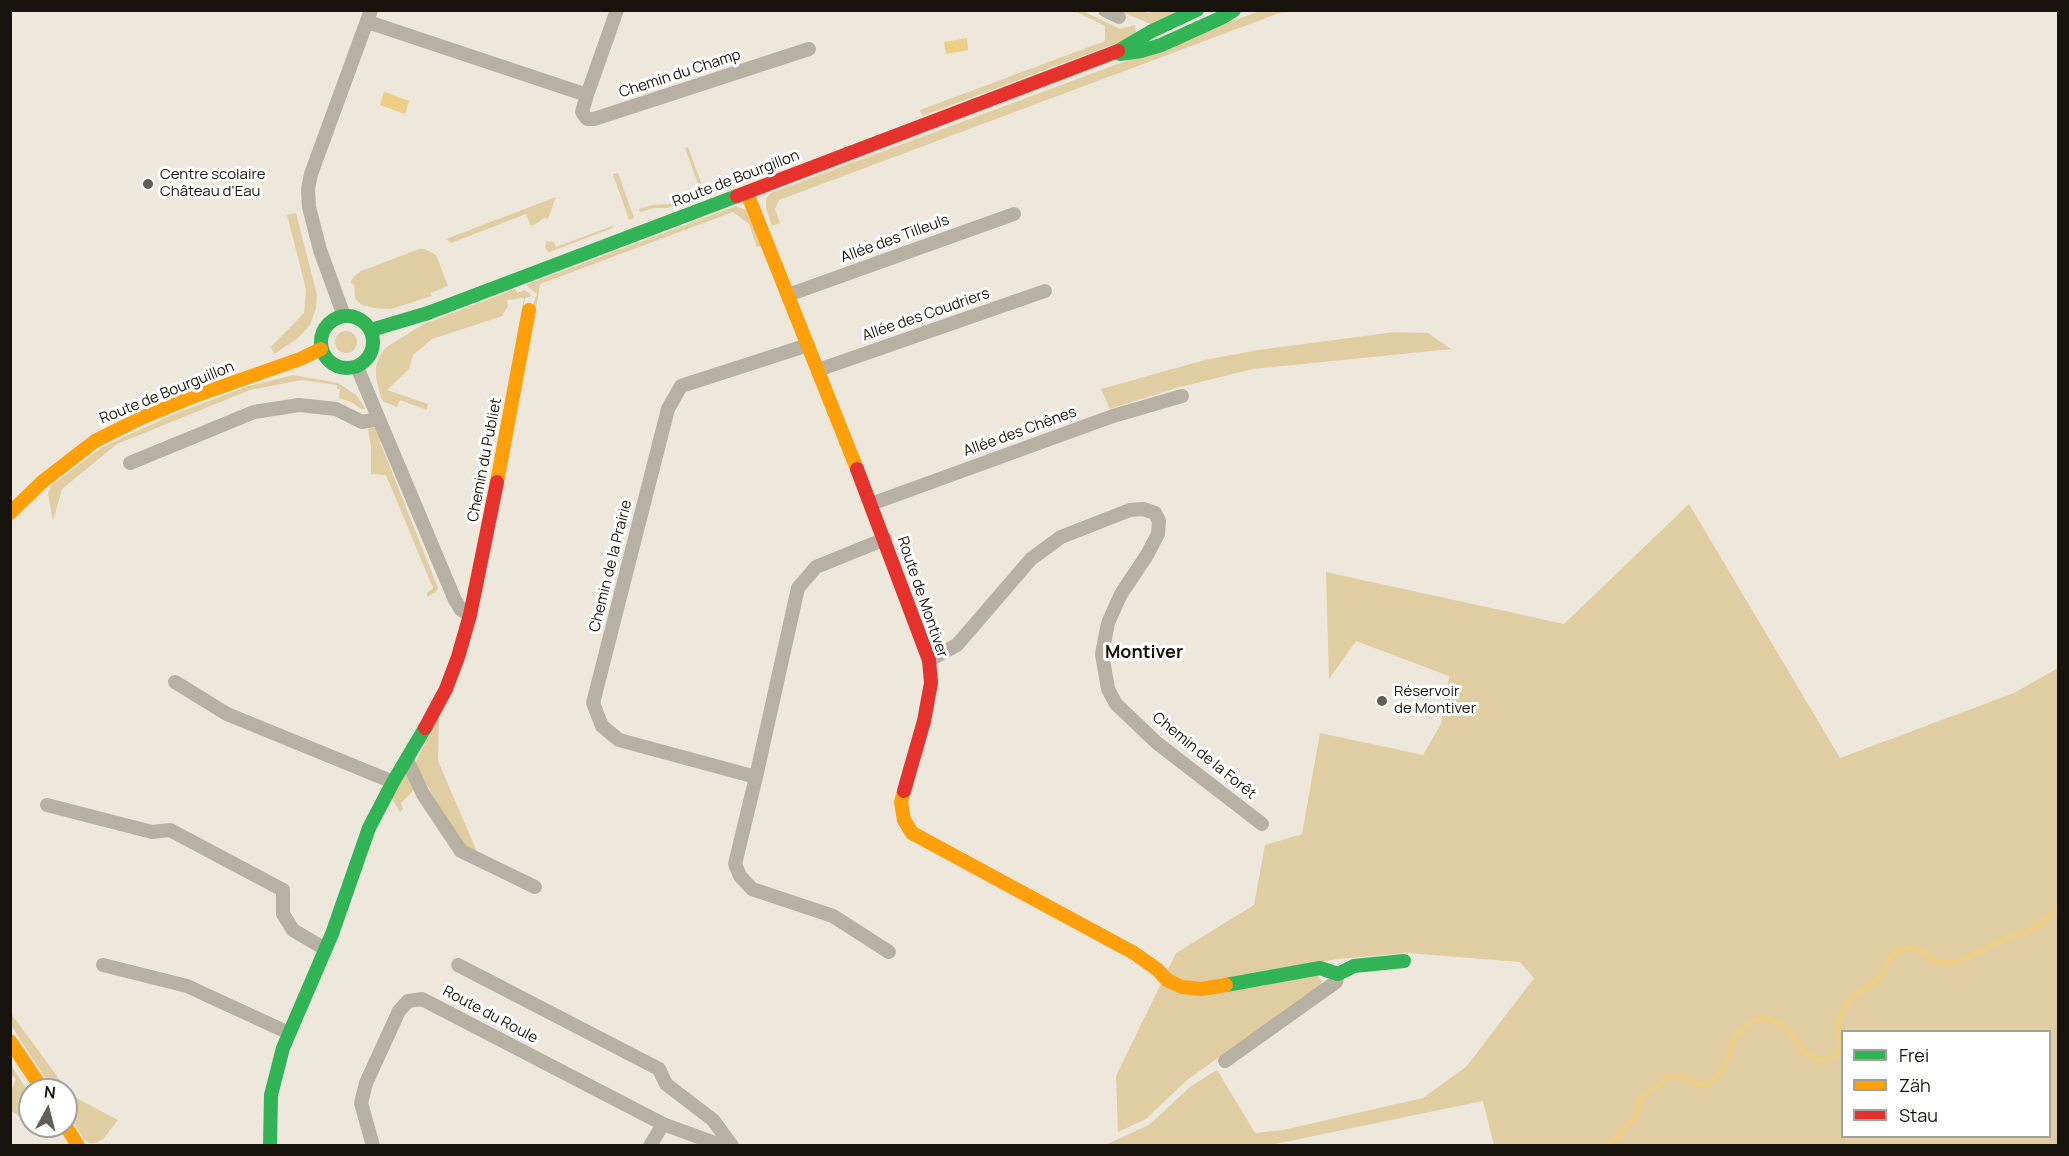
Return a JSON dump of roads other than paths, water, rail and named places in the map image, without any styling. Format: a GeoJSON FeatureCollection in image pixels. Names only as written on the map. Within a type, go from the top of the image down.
{"type":"FeatureCollection","features":[{"type":"Feature","properties":{"kind":"street","name":"Chemin du Champ"},"geometry":{"type":"LineString","coordinates":[[617,10],[582,112],[587,119],[594,119],[809,49]]}},
{"type":"Feature","properties":{"kind":"street"},"geometry":{"type":"LineString","coordinates":[[1105,10],[1119,17]]}},
{"type":"Feature","properties":{"kind":"street","name":"Route de Bourgillon"},"geometry":{"type":"LineString","coordinates":[[371,330],[428,313],[1111,55],[1152,31],[1197,10]]}},
{"type":"Feature","properties":{"kind":"street","name":"Route de Bourgillon"},"geometry":{"type":"LineString","coordinates":[[1111,55],[1141,51],[1161,45],[1234,10]]}},
{"type":"Feature","properties":{"kind":"street"},"geometry":{"type":"LineString","coordinates":[[344,316],[320,250],[309,207],[308,189],[314,166],[369,16],[587,94]]}},
{"type":"Feature","properties":{"kind":"street","name":"Route de Montiver"},"geometry":{"type":"LineString","coordinates":[[747,193],[885,539],[929,660],[931,683],[924,721],[901,802],[904,820],[912,832],[1134,953],[1167,980],[1182,987],[1201,989],[1320,968],[1338,974]]}},
{"type":"Feature","properties":{"kind":"street","name":"Allée des Tilleuls"},"geometry":{"type":"LineString","coordinates":[[788,295],[1014,214]]}},
{"type":"Feature","properties":{"kind":"street","name":"Allée des Coudriers"},"geometry":{"type":"LineString","coordinates":[[818,370],[1045,291]]}},
{"type":"Feature","properties":{"kind":"street","name":"Chemin du Publiet"},"geometry":{"type":"LineString","coordinates":[[270,1146],[271,1095],[283,1048],[332,934],[369,828],[446,689],[470,615],[511,414],[529,310]]}},
{"type":"Feature","properties":{"kind":"street"},"geometry":{"type":"LineString","coordinates":[[344,316],[359,319],[371,330],[373,345],[371,353],[364,362],[357,366],[349,369],[338,367],[326,358],[321,349],[322,333],[334,318],[344,316]]}},
{"type":"Feature","properties":{"kind":"street","name":"Chemin de la Prairie"},"geometry":{"type":"LineString","coordinates":[[756,777],[619,740],[602,726],[593,703],[668,409],[676,394],[681,386],[808,345]]}},
{"type":"Feature","properties":{"kind":"street","name":"Route de Bourguillon"},"geometry":{"type":"LineString","coordinates":[[10,513],[42,482],[95,441],[141,418],[300,359],[321,349]]}},
{"type":"Feature","properties":{"kind":"street"},"geometry":{"type":"LineString","coordinates":[[357,366],[455,600],[461,610],[470,615]]}},
{"type":"Feature","properties":{"kind":"street","name":"Allée des Chênes"},"geometry":{"type":"LineString","coordinates":[[871,504],[1113,416],[1182,396]]}},
{"type":"Feature","properties":{"kind":"street"},"geometry":{"type":"LineString","coordinates":[[130,463],[254,412],[299,405],[336,409],[362,422],[378,419]]}},
{"type":"Feature","properties":{"kind":"street","name":"Chemin de la Forêt"},"geometry":{"type":"LineString","coordinates":[[929,660],[957,645],[1031,559],[1061,537],[1130,510],[1143,509],[1155,513],[1159,521],[1158,534],[1121,594],[1108,623],[1102,654],[1108,688],[1116,704],[1157,743],[1262,824]]}},
{"type":"Feature","properties":{"kind":"street"},"geometry":{"type":"LineString","coordinates":[[885,539],[816,567],[798,588],[735,864],[740,876],[752,889],[833,916],[889,952]]}},
{"type":"Feature","properties":{"kind":"street"},"geometry":{"type":"LineString","coordinates":[[175,682],[227,714],[393,782]]}},
{"type":"Feature","properties":{"kind":"street"},"geometry":{"type":"LineString","coordinates":[[407,760],[423,794],[461,851],[535,887]]}},
{"type":"Feature","properties":{"kind":"street"},"geometry":{"type":"LineString","coordinates":[[47,805],[152,832],[170,830],[283,890],[283,914],[293,930],[325,949]]}},
{"type":"Feature","properties":{"kind":"street"},"geometry":{"type":"LineString","coordinates":[[1225,1061],[1336,982],[1338,974],[1354,966],[1404,962]]}},
{"type":"Feature","properties":{"kind":"street"},"geometry":{"type":"LineString","coordinates":[[103,965],[187,986],[289,1033]]}},
{"type":"Feature","properties":{"kind":"street","name":"Route du Roule"},"geometry":{"type":"LineString","coordinates":[[458,965],[659,1069],[666,1084],[713,1120],[732,1146]]}},
{"type":"Feature","properties":{"kind":"street","name":"Route du Roule"},"geometry":{"type":"LineString","coordinates":[[373,1146],[361,1103],[366,1083],[399,1011],[408,1001],[422,999],[663,1124],[723,1146]]}},
{"type":"Feature","properties":{"kind":"street"},"geometry":{"type":"LineString","coordinates":[[10,1041],[35,1078]]}},
{"type":"Feature","properties":{"kind":"street"},"geometry":{"type":"LineString","coordinates":[[650,1146],[663,1124]]}},
{"type":"Feature","properties":{"kind":"waterway"},"geometry":{"type":"LineString","coordinates":[[1604,1146],[1616,1139],[1635,1117],[1639,1101],[1644,1095],[1669,1077],[1684,1077],[1701,1086],[1710,1083],[1723,1070],[1735,1036],[1753,1020],[1768,1018],[1789,1030],[1800,1048],[1813,1058],[1824,1060],[1836,1056],[1840,1043],[1837,1027],[1843,1011],[1853,996],[1874,983],[1884,972],[1889,958],[1896,952],[1909,948],[1922,951],[1934,960],[1948,963],[1962,960],[2007,938],[2024,933],[2045,921],[2058,907]]}},
{"type":"Feature","properties":{"kind":"place","name":"Centre scolaire Château d'Eau"},"geometry":{"type":"Point","coordinates":[148,184]}},
{"type":"Feature","properties":{"kind":"place","name":"Réservoir de Montiver"},"geometry":{"type":"Point","coordinates":[1382,701]}},
{"type":"Feature","properties":{"kind":"district","name":"Montiver"},"geometry":{"type":"Point","coordinates":[1144,653]}}]}
